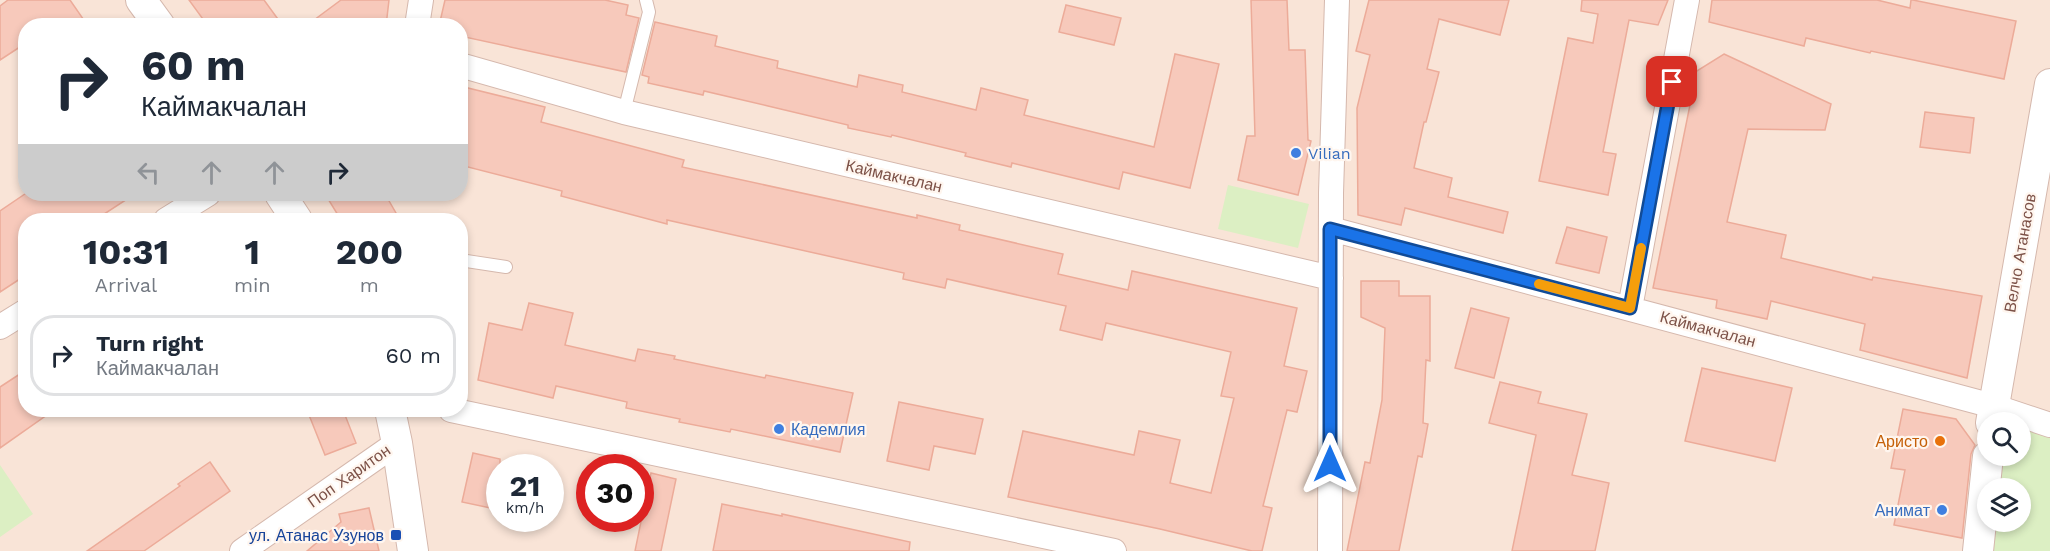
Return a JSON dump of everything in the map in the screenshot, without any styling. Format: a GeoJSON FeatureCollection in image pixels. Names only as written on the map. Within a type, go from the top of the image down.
{"type":"FeatureCollection","features":[{"type":"Feature","properties":{"kind":"street"},"geometry":{"type":"LineString","coordinates":[[141,0],[154,18]]}},
{"type":"Feature","properties":{"kind":"street"},"geometry":{"type":"LineString","coordinates":[[418,18],[421,0]]}},
{"type":"Feature","properties":{"kind":"street"},"geometry":{"type":"LineString","coordinates":[[1330,551],[1330,229],[1337,0]]}},
{"type":"Feature","properties":{"kind":"street"},"geometry":{"type":"LineString","coordinates":[[1630,308],[1688,0]]}},
{"type":"Feature","properties":{"kind":"street","name":"Каймакчалан"},"geometry":{"type":"LineString","coordinates":[[468,67],[624,112],[1331,278]]}},
{"type":"Feature","properties":{"kind":"street","name":"Велчо Атанасов"},"geometry":{"type":"LineString","coordinates":[[1993,412],[2050,84]]}},
{"type":"Feature","properties":{"kind":"street"},"geometry":{"type":"LineString","coordinates":[[177,213],[197,201]]}},
{"type":"Feature","properties":{"kind":"street","name":"Каймакчалан"},"geometry":{"type":"LineString","coordinates":[[1330,229],[1630,308],[1982,412]]}},
{"type":"Feature","properties":{"kind":"street"},"geometry":{"type":"LineString","coordinates":[[0,327],[18,316]]}},
{"type":"Feature","properties":{"kind":"street"},"geometry":{"type":"LineString","coordinates":[[468,414],[1113,551]]}},
{"type":"Feature","properties":{"kind":"street"},"geometry":{"type":"LineString","coordinates":[[391,417],[413,551]]}},
{"type":"Feature","properties":{"kind":"street","name":"Каймакчалан"},"geometry":{"type":"LineString","coordinates":[[2031,421],[2050,424]]}},
{"type":"Feature","properties":{"kind":"street","name":"Поп Харитон"},"geometry":{"type":"LineString","coordinates":[[242,551],[397,443]]}},
{"type":"Feature","properties":{"kind":"street"},"geometry":{"type":"LineString","coordinates":[[1978,551],[1987,466]]}},
{"type":"Feature","properties":{"kind":"lane"},"geometry":{"type":"LineString","coordinates":[[624,112],[649,12],[646,0]]}},
{"type":"Feature","properties":{"kind":"lane"},"geometry":{"type":"LineString","coordinates":[[468,261],[506,267]]}},
{"type":"Feature","properties":{"kind":"shaded area"},"geometry":{"type":"Polygon","coordinates":[[[0,0],[2050,0],[2050,551],[0,551],[0,0]]]}},
{"type":"Feature","properties":{"kind":"green space"},"geometry":{"type":"Polygon","coordinates":[[[1228,185],[1309,204],[1298,248],[1218,229],[1228,185]]]}},
{"type":"Feature","properties":{"kind":"green space"},"geometry":{"type":"Polygon","coordinates":[[[1993,406],[2011,412],[2003,412],[1993,406]]]}},
{"type":"Feature","properties":{"kind":"green space"},"geometry":{"type":"Polygon","coordinates":[[[2031,419],[2050,425],[2050,551],[1978,551],[1980,532],[2031,532],[2031,478],[1986,478],[1987,466],[2031,466],[2031,419]]]}},
{"type":"Feature","properties":{"kind":"green space"},"geometry":{"type":"Polygon","coordinates":[[[0,465],[33,514],[0,537],[0,465]]]}},
{"type":"Feature","properties":{"kind":"building"},"geometry":{"type":"Polygon","coordinates":[[[8,0],[70,0],[82,18],[18,18],[18,48],[0,60],[0,6],[8,0]]]}},
{"type":"Feature","properties":{"kind":"building"},"geometry":{"type":"Polygon","coordinates":[[[189,0],[264,0],[277,18],[202,18],[189,0]]]}},
{"type":"Feature","properties":{"kind":"building"},"geometry":{"type":"Polygon","coordinates":[[[341,0],[389,0],[387,18],[317,18],[341,0]]]}},
{"type":"Feature","properties":{"kind":"building"},"geometry":{"type":"Polygon","coordinates":[[[445,0],[605,0],[628,5],[626,15],[639,18],[626,72],[468,38],[468,18],[441,18],[445,0]]]}},
{"type":"Feature","properties":{"kind":"building"},"geometry":{"type":"Polygon","coordinates":[[[1251,0],[1287,0],[1289,50],[1305,50],[1308,140],[1311,141],[1298,195],[1238,180],[1247,136],[1255,136],[1251,0]]]}},
{"type":"Feature","properties":{"kind":"building"},"geometry":{"type":"Polygon","coordinates":[[[1369,0],[1509,0],[1500,35],[1439,19],[1427,69],[1439,72],[1426,122],[1424,122],[1414,168],[1452,178],[1448,197],[1508,212],[1503,233],[1405,208],[1401,225],[1358,215],[1357,108],[1370,55],[1356,51],[1369,0]]]}},
{"type":"Feature","properties":{"kind":"building"},"geometry":{"type":"Polygon","coordinates":[[[1582,0],[1668,0],[1658,25],[1629,20],[1603,152],[1616,154],[1608,195],[1539,181],[1568,38],[1593,43],[1598,14],[1581,11],[1582,0]]]}},
{"type":"Feature","properties":{"kind":"building"},"geometry":{"type":"Polygon","coordinates":[[[1712,0],[1877,0],[1910,8],[1911,0],[1913,0],[2016,21],[2004,79],[1806,38],[1804,46],[1709,22],[1712,0]]]}},
{"type":"Feature","properties":{"kind":"building"},"geometry":{"type":"Polygon","coordinates":[[[1066,5],[1121,18],[1114,45],[1059,32],[1066,5]]]}},
{"type":"Feature","properties":{"kind":"building"},"geometry":{"type":"Polygon","coordinates":[[[655,22],[717,36],[715,46],[778,61],[777,68],[857,87],[859,75],[903,85],[902,92],[976,110],[981,88],[1028,100],[1024,115],[1154,147],[1175,54],[1219,64],[1190,188],[1123,172],[1119,189],[1012,163],[1011,167],[965,156],[966,153],[892,135],[891,137],[848,128],[848,125],[704,91],[703,95],[648,83],[649,77],[642,75],[655,22]]]}},
{"type":"Feature","properties":{"kind":"building"},"geometry":{"type":"Polygon","coordinates":[[[1724,54],[1831,104],[1825,130],[1748,129],[1727,222],[1786,235],[1781,258],[1872,280],[1873,277],[1982,296],[1967,378],[1860,350],[1865,324],[1771,301],[1767,319],[1716,308],[1717,300],[1653,288],[1690,105],[1686,99],[1692,74],[1724,54]]]}},
{"type":"Feature","properties":{"kind":"building"},"geometry":{"type":"Polygon","coordinates":[[[468,88],[545,107],[541,122],[684,160],[682,167],[917,218],[917,215],[960,225],[959,230],[1063,254],[1058,274],[1128,290],[1132,271],[1297,308],[1284,366],[1307,371],[1297,412],[1287,410],[1263,506],[1272,508],[1262,551],[1252,551],[1008,497],[1023,431],[1134,455],[1139,431],[1180,440],[1170,483],[1211,493],[1234,398],[1221,396],[1231,352],[1106,323],[1102,340],[1060,330],[1066,306],[947,279],[945,288],[903,279],[904,273],[667,220],[667,224],[561,196],[562,191],[468,167],[468,88]]]}},
{"type":"Feature","properties":{"kind":"building"},"geometry":{"type":"Polygon","coordinates":[[[1925,112],[1974,118],[1970,153],[1920,147],[1925,112]]]}},
{"type":"Feature","properties":{"kind":"building"},"geometry":{"type":"Polygon","coordinates":[[[18,199],[18,201],[124,201],[106,213],[18,213],[18,280],[0,292],[0,211],[18,199]]]}},
{"type":"Feature","properties":{"kind":"building"},"geometry":{"type":"Polygon","coordinates":[[[329,201],[389,201],[396,213],[337,213],[329,201]]]}},
{"type":"Feature","properties":{"kind":"building"},"geometry":{"type":"Polygon","coordinates":[[[1567,227],[1607,237],[1599,273],[1556,263],[1567,227]]]}},
{"type":"Feature","properties":{"kind":"building"},"geometry":{"type":"Polygon","coordinates":[[[1361,281],[1399,281],[1399,296],[1430,296],[1430,361],[1426,360],[1423,423],[1428,424],[1422,457],[1418,456],[1399,551],[1347,551],[1365,462],[1370,463],[1382,400],[1385,328],[1361,317],[1361,281]]]}},
{"type":"Feature","properties":{"kind":"building"},"geometry":{"type":"Polygon","coordinates":[[[529,303],[573,313],[565,345],[635,361],[638,349],[765,378],[766,375],[853,393],[840,452],[731,429],[730,432],[679,422],[680,419],[626,408],[627,402],[556,386],[553,398],[478,380],[489,323],[522,330],[529,303]]]}},
{"type":"Feature","properties":{"kind":"building"},"geometry":{"type":"Polygon","coordinates":[[[1471,308],[1509,318],[1494,378],[1455,368],[1471,308]]]}},
{"type":"Feature","properties":{"kind":"building"},"geometry":{"type":"Polygon","coordinates":[[[1702,368],[1792,388],[1775,461],[1685,441],[1702,368]]]}},
{"type":"Feature","properties":{"kind":"building"},"geometry":{"type":"Polygon","coordinates":[[[18,375],[18,417],[44,417],[0,448],[0,387],[18,375]]]}},
{"type":"Feature","properties":{"kind":"building"},"geometry":{"type":"Polygon","coordinates":[[[1500,382],[1541,392],[1538,403],[1587,414],[1572,475],[1609,483],[1595,551],[1512,551],[1536,435],[1489,423],[1500,382]]]}},
{"type":"Feature","properties":{"kind":"building"},"geometry":{"type":"Polygon","coordinates":[[[899,402],[983,419],[975,454],[934,446],[929,470],[887,461],[899,402]]]}},
{"type":"Feature","properties":{"kind":"building"},"geometry":{"type":"Polygon","coordinates":[[[1903,409],[1956,419],[1975,445],[1971,454],[1962,538],[1894,525],[1905,470],[1891,468],[1903,409]]]}},
{"type":"Feature","properties":{"kind":"building"},"geometry":{"type":"Polygon","coordinates":[[[310,417],[346,417],[356,443],[325,455],[310,417]]]}},
{"type":"Feature","properties":{"kind":"building"},"geometry":{"type":"Polygon","coordinates":[[[473,453],[486,456],[486,507],[462,502],[473,453]]]}},
{"type":"Feature","properties":{"kind":"building"},"geometry":{"type":"Polygon","coordinates":[[[210,462],[230,491],[144,551],[87,551],[180,486],[178,484],[210,462]]]}},
{"type":"Feature","properties":{"kind":"building"},"geometry":{"type":"Polygon","coordinates":[[[654,474],[676,479],[661,551],[635,551],[639,532],[654,532],[654,474]]]}},
{"type":"Feature","properties":{"kind":"building"},"geometry":{"type":"Polygon","coordinates":[[[722,504],[782,516],[782,514],[910,542],[909,551],[713,551],[722,504]]]}},
{"type":"Feature","properties":{"kind":"building"},"geometry":{"type":"Polygon","coordinates":[[[369,508],[379,551],[307,551],[341,522],[339,514],[369,508]]]}},
{"type":"Feature","properties":{"kind":"slow traffic"},"geometry":{"type":"LineString","coordinates":[[1539,284],[1630,308],[1641,248]]}},
{"type":"Feature","properties":{"kind":"place","name":"Vilian"},"geometry":{"type":"Point","coordinates":[1296,153]}},
{"type":"Feature","properties":{"kind":"place","name":"Кадемлия"},"geometry":{"type":"Point","coordinates":[779,429]}},
{"type":"Feature","properties":{"kind":"place","name":"Аристо"},"geometry":{"type":"Point","coordinates":[1940,441]}},
{"type":"Feature","properties":{"kind":"place","name":"Анимат"},"geometry":{"type":"Point","coordinates":[1942,510]}},
{"type":"Feature","properties":{"kind":"place","name":"ул. Атанас Узунов"},"geometry":{"type":"Point","coordinates":[396,535]}},
{"type":"Feature","properties":{"kind":"route"},"geometry":{"type":"LineString","coordinates":[[1330,464],[1330,229],[1630,308],[1672,82]]}}]}
